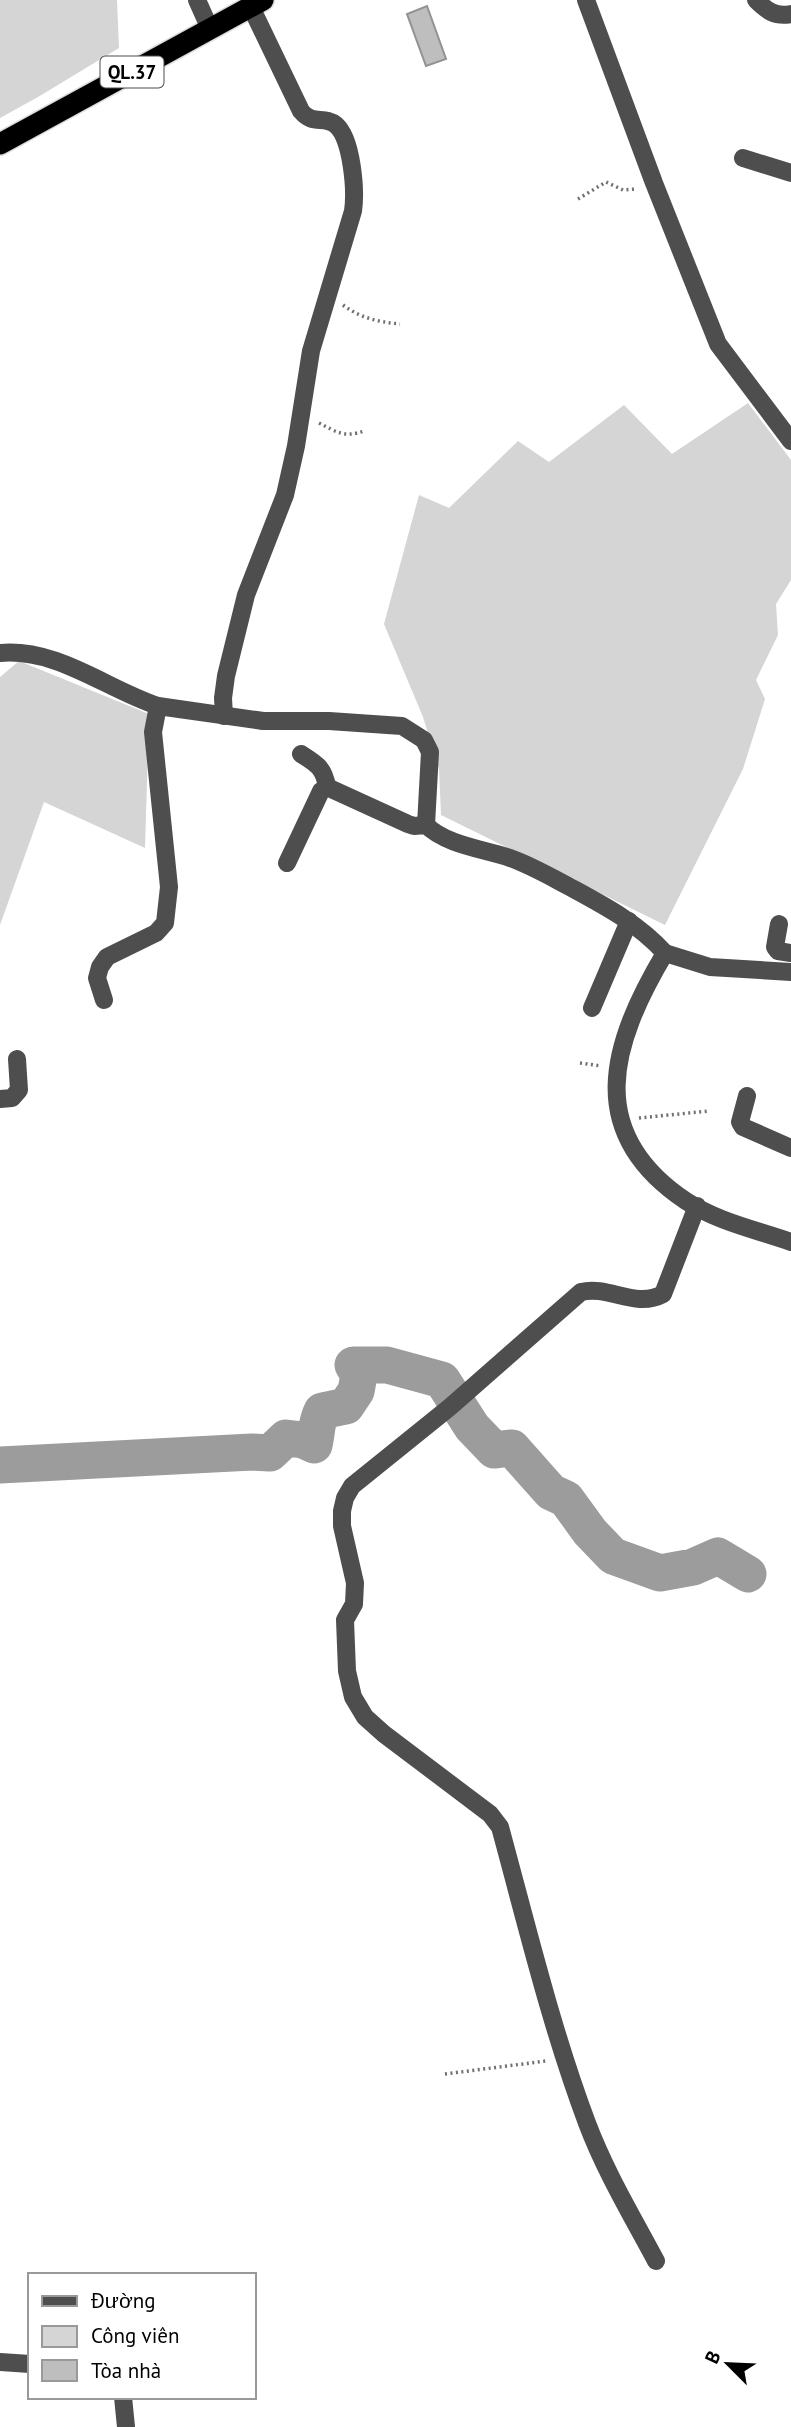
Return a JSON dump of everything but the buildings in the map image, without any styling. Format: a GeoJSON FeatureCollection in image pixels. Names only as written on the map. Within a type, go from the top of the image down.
{"type":"FeatureCollection","features":[{"type":"Feature","properties":{"kind":"highway","name":"QL.37"},"geometry":{"type":"LineString","coordinates":[[0,144],[210,29],[250,4]]}},
{"type":"Feature","properties":{"kind":"street"},"geometry":{"type":"LineString","coordinates":[[197,0],[210,29]]}},
{"type":"Feature","properties":{"kind":"street"},"geometry":{"type":"LineString","coordinates":[[586,0],[718,344],[791,441]]}},
{"type":"Feature","properties":{"kind":"street"},"geometry":{"type":"LineString","coordinates":[[756,0],[769,13],[782,16],[791,14]]}},
{"type":"Feature","properties":{"kind":"street"},"geometry":{"type":"LineString","coordinates":[[224,716],[226,676],[246,595],[285,495],[311,351],[355,197],[353,169],[343,136],[336,125],[328,121],[313,121],[301,111],[250,4]]}},
{"type":"Feature","properties":{"kind":"street"},"geometry":{"type":"LineString","coordinates":[[743,158],[791,173]]}},
{"type":"Feature","properties":{"kind":"street"},"geometry":{"type":"LineString","coordinates":[[0,653],[39,657],[83,670],[142,701],[158,706],[263,721],[329,721],[402,726],[424,740],[430,752],[426,825],[432,831],[526,864],[629,921],[665,953],[710,967],[791,972]]}},
{"type":"Feature","properties":{"kind":"street"},"geometry":{"type":"LineString","coordinates":[[104,1000],[97,978],[107,957],[156,933],[165,923],[169,887],[153,732],[158,706]]}},
{"type":"Feature","properties":{"kind":"street"},"geometry":{"type":"LineString","coordinates":[[301,754],[318,764],[324,772],[327,787]]}},
{"type":"Feature","properties":{"kind":"street"},"geometry":{"type":"LineString","coordinates":[[327,787],[408,824],[426,825]]}},
{"type":"Feature","properties":{"kind":"street"},"geometry":{"type":"LineString","coordinates":[[287,863],[321,791],[327,787]]}},
{"type":"Feature","properties":{"kind":"street"},"geometry":{"type":"LineString","coordinates":[[592,1008],[629,921]]}},
{"type":"Feature","properties":{"kind":"street"},"geometry":{"type":"LineString","coordinates":[[779,924],[775,947],[778,951],[791,953]]}},
{"type":"Feature","properties":{"kind":"street"},"geometry":{"type":"LineString","coordinates":[[665,953],[646,985],[624,1037],[617,1068],[620,1120],[635,1154],[687,1201],[719,1217],[790,1239]]}},
{"type":"Feature","properties":{"kind":"street"},"geometry":{"type":"LineString","coordinates":[[0,1099],[12,1098],[19,1090],[17,1059]]}},
{"type":"Feature","properties":{"kind":"street"},"geometry":{"type":"LineString","coordinates":[[747,1096],[740,1122],[744,1127],[791,1148]]}},
{"type":"Feature","properties":{"kind":"street"},"geometry":{"type":"LineString","coordinates":[[656,2261],[606,2167],[587,2124],[549,2006],[500,1827],[490,1814],[384,1734],[365,1717],[353,1697],[347,1671],[345,1620],[354,1604],[355,1583],[342,1525],[342,1511],[352,1486],[450,1407],[581,1292],[594,1289],[632,1300],[653,1299],[663,1294],[697,1206]]}},
{"type":"Feature","properties":{"kind":"street"},"geometry":{"type":"LineString","coordinates":[[0,2362],[28,2364]]}},
{"type":"Feature","properties":{"kind":"street"},"geometry":{"type":"LineString","coordinates":[[123,2399],[126,2427]]}},
{"type":"Feature","properties":{"kind":"path"},"geometry":{"type":"LineString","coordinates":[[578,200],[606,182],[630,191],[654,183]]}},
{"type":"Feature","properties":{"kind":"path"},"geometry":{"type":"LineString","coordinates":[[327,293],[361,316],[400,324]]}},
{"type":"Feature","properties":{"kind":"path"},"geometry":{"type":"LineString","coordinates":[[301,415],[344,435],[364,431]]}},
{"type":"Feature","properties":{"kind":"path"},"geometry":{"type":"LineString","coordinates":[[620,1120],[709,1111]]}},
{"type":"Feature","properties":{"kind":"path"},"geometry":{"type":"LineString","coordinates":[[445,2074],[497,2066],[528,2065],[565,2057]]}},
{"type":"Feature","properties":{"kind":"green space"},"geometry":{"type":"Polygon","coordinates":[[[0,0],[117,0],[119,48],[0,118],[0,0]]]}},
{"type":"Feature","properties":{"kind":"green space"},"geometry":{"type":"Polygon","coordinates":[[[748,403],[791,460],[791,580],[776,604],[778,635],[756,680],[765,699],[743,769],[665,925],[441,815],[439,769],[423,717],[384,624],[419,495],[449,508],[518,441],[549,462],[624,405],[672,454],[748,403]]]}},
{"type":"Feature","properties":{"kind":"green space"},"geometry":{"type":"Polygon","coordinates":[[[19,661],[149,714],[145,848],[44,802],[0,925],[0,677],[19,661]]]}},
{"type":"Feature","properties":{"kind":"waterway"},"geometry":{"type":"LineString","coordinates":[[0,1465],[270,1453],[286,1438],[303,1440],[314,1445],[322,1411],[346,1406],[356,1391],[359,1375],[353,1365],[387,1365],[442,1380],[472,1427],[494,1450],[512,1448],[551,1492],[566,1499],[590,1532],[613,1556],[660,1573],[693,1567],[718,1556],[748,1574]]}}]}
